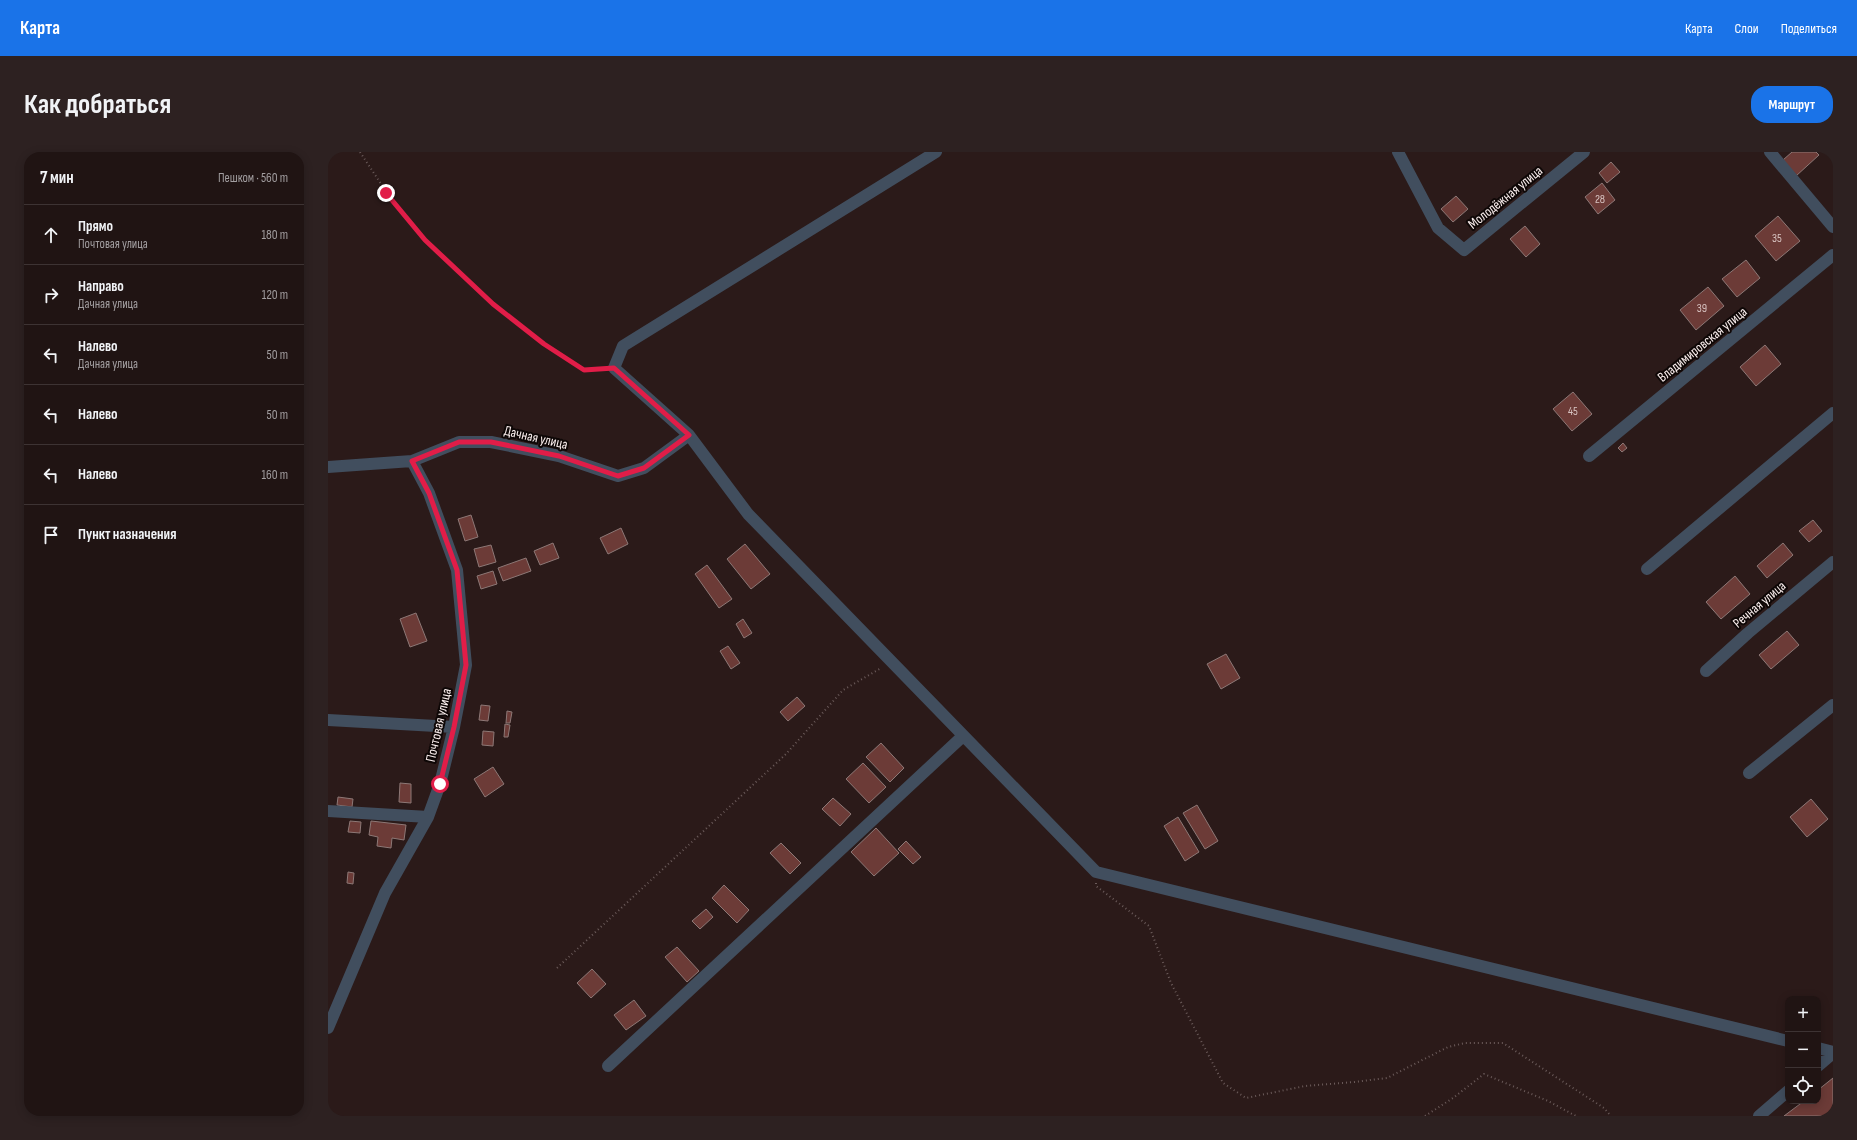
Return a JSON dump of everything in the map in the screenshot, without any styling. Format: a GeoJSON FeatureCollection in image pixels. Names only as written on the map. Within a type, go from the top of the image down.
{"type":"FeatureCollection","features":[{"type":"Feature","properties":{"kind":"street"},"geometry":{"type":"LineString","coordinates":[[936,152],[623,346],[614,368],[689,435],[748,514],[1096,872],[1785,1040]]}},
{"type":"Feature","properties":{"kind":"street","name":"Молодёжная улица"},"geometry":{"type":"LineString","coordinates":[[1398,152],[1438,228],[1464,250],[1584,152]]}},
{"type":"Feature","properties":{"kind":"street"},"geometry":{"type":"LineString","coordinates":[[1770,152],[1833,227]]}},
{"type":"Feature","properties":{"kind":"street","name":"Владимировская улица"},"geometry":{"type":"LineString","coordinates":[[1589,456],[1833,255]]}},
{"type":"Feature","properties":{"kind":"street"},"geometry":{"type":"LineString","coordinates":[[1647,569],[1833,413]]}},
{"type":"Feature","properties":{"kind":"street","name":"Дачная улица"},"geometry":{"type":"LineString","coordinates":[[328,467],[412,461],[459,442],[491,442],[559,456],[618,476],[644,468],[689,435]]}},
{"type":"Feature","properties":{"kind":"street","name":"Почтовая улица"},"geometry":{"type":"LineString","coordinates":[[328,1028],[385,893],[428,817],[440,784],[454,727],[466,665],[457,570],[429,493],[412,461]]}},
{"type":"Feature","properties":{"kind":"street","name":"Речная улица"},"geometry":{"type":"LineString","coordinates":[[1706,671],[1748,633],[1833,562]]}},
{"type":"Feature","properties":{"kind":"street"},"geometry":{"type":"LineString","coordinates":[[1749,773],[1833,705]]}},
{"type":"Feature","properties":{"kind":"street"},"geometry":{"type":"LineString","coordinates":[[328,720],[454,727]]}},
{"type":"Feature","properties":{"kind":"street"},"geometry":{"type":"LineString","coordinates":[[608,1066],[963,736]]}},
{"type":"Feature","properties":{"kind":"street"},"geometry":{"type":"LineString","coordinates":[[328,811],[428,817]]}},
{"type":"Feature","properties":{"kind":"street"},"geometry":{"type":"LineString","coordinates":[[1821,1049],[1833,1052]]}},
{"type":"Feature","properties":{"kind":"street"},"geometry":{"type":"LineString","coordinates":[[1821,1063],[1833,1052]]}},
{"type":"Feature","properties":{"kind":"street"},"geometry":{"type":"LineString","coordinates":[[1759,1116],[1785,1094]]}},
{"type":"Feature","properties":{"kind":"path"},"geometry":{"type":"LineString","coordinates":[[360,152],[386,193],[425,240],[493,304],[544,344],[584,370],[614,368]]}},
{"type":"Feature","properties":{"kind":"path"},"geometry":{"type":"LineString","coordinates":[[557,968],[786,754],[843,690],[891,662]]}},
{"type":"Feature","properties":{"kind":"path"},"geometry":{"type":"LineString","coordinates":[[1096,872],[1096,886],[1149,926],[1171,983],[1223,1083],[1246,1098],[1305,1086],[1387,1078],[1448,1047],[1465,1043],[1503,1043],[1604,1108],[1612,1116]]}},
{"type":"Feature","properties":{"kind":"path"},"geometry":{"type":"LineString","coordinates":[[1426,1116],[1453,1098],[1484,1074],[1548,1101],[1576,1116]]}},
{"type":"Feature","properties":{"kind":"building"},"geometry":{"type":"Polygon","coordinates":[[[1792,152],[1816,152],[1819,155],[1796,176],[1783,160],[1792,152]]]}},
{"type":"Feature","properties":{"kind":"building"},"geometry":{"type":"Polygon","coordinates":[[[1611,162],[1620,172],[1607,183],[1599,173],[1611,162]]]}},
{"type":"Feature","properties":{"kind":"building"},"geometry":{"type":"Polygon","coordinates":[[[1602,183],[1615,200],[1598,214],[1585,197],[1602,183]]]}},
{"type":"Feature","properties":{"kind":"building"},"geometry":{"type":"Polygon","coordinates":[[[1456,196],[1468,209],[1453,222],[1441,209],[1456,196]]]}},
{"type":"Feature","properties":{"kind":"building"},"geometry":{"type":"Polygon","coordinates":[[[1778,216],[1800,241],[1776,261],[1755,236],[1778,216]]]}},
{"type":"Feature","properties":{"kind":"building"},"geometry":{"type":"Polygon","coordinates":[[[1525,226],[1540,244],[1526,257],[1510,239],[1525,226]]]}},
{"type":"Feature","properties":{"kind":"building"},"geometry":{"type":"Polygon","coordinates":[[[1746,260],[1760,278],[1737,297],[1722,279],[1746,260]]]}},
{"type":"Feature","properties":{"kind":"building"},"geometry":{"type":"Polygon","coordinates":[[[1708,287],[1724,306],[1696,330],[1680,310],[1708,287]]]}},
{"type":"Feature","properties":{"kind":"building"},"geometry":{"type":"Polygon","coordinates":[[[1765,345],[1781,364],[1756,386],[1740,367],[1765,345]]]}},
{"type":"Feature","properties":{"kind":"building"},"geometry":{"type":"Polygon","coordinates":[[[1573,392],[1592,414],[1572,431],[1553,409],[1573,392]]]}},
{"type":"Feature","properties":{"kind":"building"},"geometry":{"type":"Polygon","coordinates":[[[1623,443],[1627,448],[1622,452],[1618,448],[1623,443]]]}},
{"type":"Feature","properties":{"kind":"building"},"geometry":{"type":"Polygon","coordinates":[[[471,515],[478,537],[465,541],[458,519],[471,515]]]}},
{"type":"Feature","properties":{"kind":"building"},"geometry":{"type":"Polygon","coordinates":[[[1813,520],[1822,531],[1809,542],[1799,531],[1813,520]]]}},
{"type":"Feature","properties":{"kind":"building"},"geometry":{"type":"Polygon","coordinates":[[[621,528],[628,544],[608,554],[600,538],[621,528]]]}},
{"type":"Feature","properties":{"kind":"building"},"geometry":{"type":"Polygon","coordinates":[[[553,543],[559,558],[540,565],[534,551],[553,543]]]}},
{"type":"Feature","properties":{"kind":"building"},"geometry":{"type":"Polygon","coordinates":[[[1783,543],[1793,555],[1767,578],[1757,566],[1783,543]]]}},
{"type":"Feature","properties":{"kind":"building"},"geometry":{"type":"Polygon","coordinates":[[[745,544],[770,574],[751,589],[727,559],[745,544]]]}},
{"type":"Feature","properties":{"kind":"building"},"geometry":{"type":"Polygon","coordinates":[[[491,545],[496,562],[479,567],[474,549],[491,545]]]}},
{"type":"Feature","properties":{"kind":"building"},"geometry":{"type":"Polygon","coordinates":[[[526,558],[531,571],[503,581],[498,568],[526,558]]]}},
{"type":"Feature","properties":{"kind":"building"},"geometry":{"type":"Polygon","coordinates":[[[707,565],[732,599],[719,608],[695,574],[707,565]]]}},
{"type":"Feature","properties":{"kind":"building"},"geometry":{"type":"Polygon","coordinates":[[[493,571],[497,584],[481,589],[477,576],[493,571]]]}},
{"type":"Feature","properties":{"kind":"building"},"geometry":{"type":"Polygon","coordinates":[[[1735,576],[1750,594],[1721,619],[1706,602],[1735,576]]]}},
{"type":"Feature","properties":{"kind":"building"},"geometry":{"type":"Polygon","coordinates":[[[416,613],[427,641],[410,647],[400,619],[416,613]]]}},
{"type":"Feature","properties":{"kind":"building"},"geometry":{"type":"Polygon","coordinates":[[[743,619],[752,633],[744,638],[736,624],[743,619]]]}},
{"type":"Feature","properties":{"kind":"building"},"geometry":{"type":"Polygon","coordinates":[[[1787,631],[1799,645],[1771,669],[1759,655],[1787,631]]]}},
{"type":"Feature","properties":{"kind":"building"},"geometry":{"type":"Polygon","coordinates":[[[728,646],[740,663],[731,669],[720,651],[728,646]]]}},
{"type":"Feature","properties":{"kind":"building"},"geometry":{"type":"Polygon","coordinates":[[[1226,654],[1240,678],[1221,689],[1207,664],[1226,654]]]}},
{"type":"Feature","properties":{"kind":"building"},"geometry":{"type":"Polygon","coordinates":[[[797,697],[805,706],[788,721],[780,712],[797,697]]]}},
{"type":"Feature","properties":{"kind":"building"},"geometry":{"type":"Polygon","coordinates":[[[481,705],[490,706],[488,721],[479,720],[481,705]]]}},
{"type":"Feature","properties":{"kind":"building"},"geometry":{"type":"Polygon","coordinates":[[[507,711],[512,712],[510,723],[506,723],[507,711]]]}},
{"type":"Feature","properties":{"kind":"building"},"geometry":{"type":"Polygon","coordinates":[[[505,724],[510,725],[508,737],[504,737],[505,724]]]}},
{"type":"Feature","properties":{"kind":"building"},"geometry":{"type":"Polygon","coordinates":[[[483,731],[494,732],[493,746],[482,745],[483,731]]]}},
{"type":"Feature","properties":{"kind":"building"},"geometry":{"type":"Polygon","coordinates":[[[881,743],[904,768],[890,782],[866,757],[881,743]]]}},
{"type":"Feature","properties":{"kind":"building"},"geometry":{"type":"Polygon","coordinates":[[[863,763],[886,787],[869,803],[846,779],[863,763]]]}},
{"type":"Feature","properties":{"kind":"building"},"geometry":{"type":"Polygon","coordinates":[[[493,767],[504,784],[485,797],[474,779],[493,767]]]}},
{"type":"Feature","properties":{"kind":"building"},"geometry":{"type":"Polygon","coordinates":[[[400,783],[411,784],[411,803],[399,802],[400,783]]]}},
{"type":"Feature","properties":{"kind":"building"},"geometry":{"type":"Polygon","coordinates":[[[338,797],[353,799],[352,807],[337,805],[338,797]]]}},
{"type":"Feature","properties":{"kind":"building"},"geometry":{"type":"Polygon","coordinates":[[[833,798],[851,814],[840,826],[822,809],[833,798]]]}},
{"type":"Feature","properties":{"kind":"building"},"geometry":{"type":"Polygon","coordinates":[[[1811,799],[1828,819],[1807,837],[1790,817],[1811,799]]]}},
{"type":"Feature","properties":{"kind":"building"},"geometry":{"type":"Polygon","coordinates":[[[1197,805],[1218,841],[1205,849],[1183,813],[1197,805]]]}},
{"type":"Feature","properties":{"kind":"building"},"geometry":{"type":"Polygon","coordinates":[[[1178,817],[1199,852],[1185,861],[1164,826],[1178,817]]]}},
{"type":"Feature","properties":{"kind":"building"},"geometry":{"type":"Polygon","coordinates":[[[350,821],[361,822],[360,833],[348,832],[350,821]]]}},
{"type":"Feature","properties":{"kind":"building"},"geometry":{"type":"Polygon","coordinates":[[[371,821],[406,825],[404,840],[392,838],[391,848],[377,846],[378,837],[369,835],[371,821]]]}},
{"type":"Feature","properties":{"kind":"building"},"geometry":{"type":"Polygon","coordinates":[[[876,828],[899,853],[874,876],[851,852],[876,828]]]}},
{"type":"Feature","properties":{"kind":"building"},"geometry":{"type":"Polygon","coordinates":[[[906,841],[921,857],[913,864],[898,849],[906,841]]]}},
{"type":"Feature","properties":{"kind":"building"},"geometry":{"type":"Polygon","coordinates":[[[781,843],[801,863],[790,874],[770,853],[781,843]]]}},
{"type":"Feature","properties":{"kind":"building"},"geometry":{"type":"Polygon","coordinates":[[[348,872],[354,873],[353,884],[347,883],[348,872]]]}},
{"type":"Feature","properties":{"kind":"building"},"geometry":{"type":"Polygon","coordinates":[[[724,885],[749,910],[737,923],[712,898],[724,885]]]}},
{"type":"Feature","properties":{"kind":"building"},"geometry":{"type":"Polygon","coordinates":[[[706,909],[713,917],[700,929],[692,921],[706,909]]]}},
{"type":"Feature","properties":{"kind":"building"},"geometry":{"type":"Polygon","coordinates":[[[677,947],[699,971],[687,982],[665,957],[677,947]]]}},
{"type":"Feature","properties":{"kind":"building"},"geometry":{"type":"Polygon","coordinates":[[[592,969],[606,984],[591,998],[577,983],[592,969]]]}},
{"type":"Feature","properties":{"kind":"building"},"geometry":{"type":"Polygon","coordinates":[[[634,1000],[646,1016],[626,1030],[614,1015],[634,1000]]]}},
{"type":"Feature","properties":{"kind":"building"},"geometry":{"type":"Polygon","coordinates":[[[1833,1078],[1833,1110],[1826,1116],[1784,1116],[1800,1104],[1821,1104],[1821,1088],[1833,1078]]]}},
{"type":"Feature","properties":{"kind":"route"},"geometry":{"type":"LineString","coordinates":[[386,193],[425,240],[493,304],[544,344],[584,370],[614,368],[689,435],[644,468],[618,476],[559,456],[491,442],[459,442],[433,451],[412,461],[429,493],[457,570],[466,665],[454,727],[440,784]]}}]}
